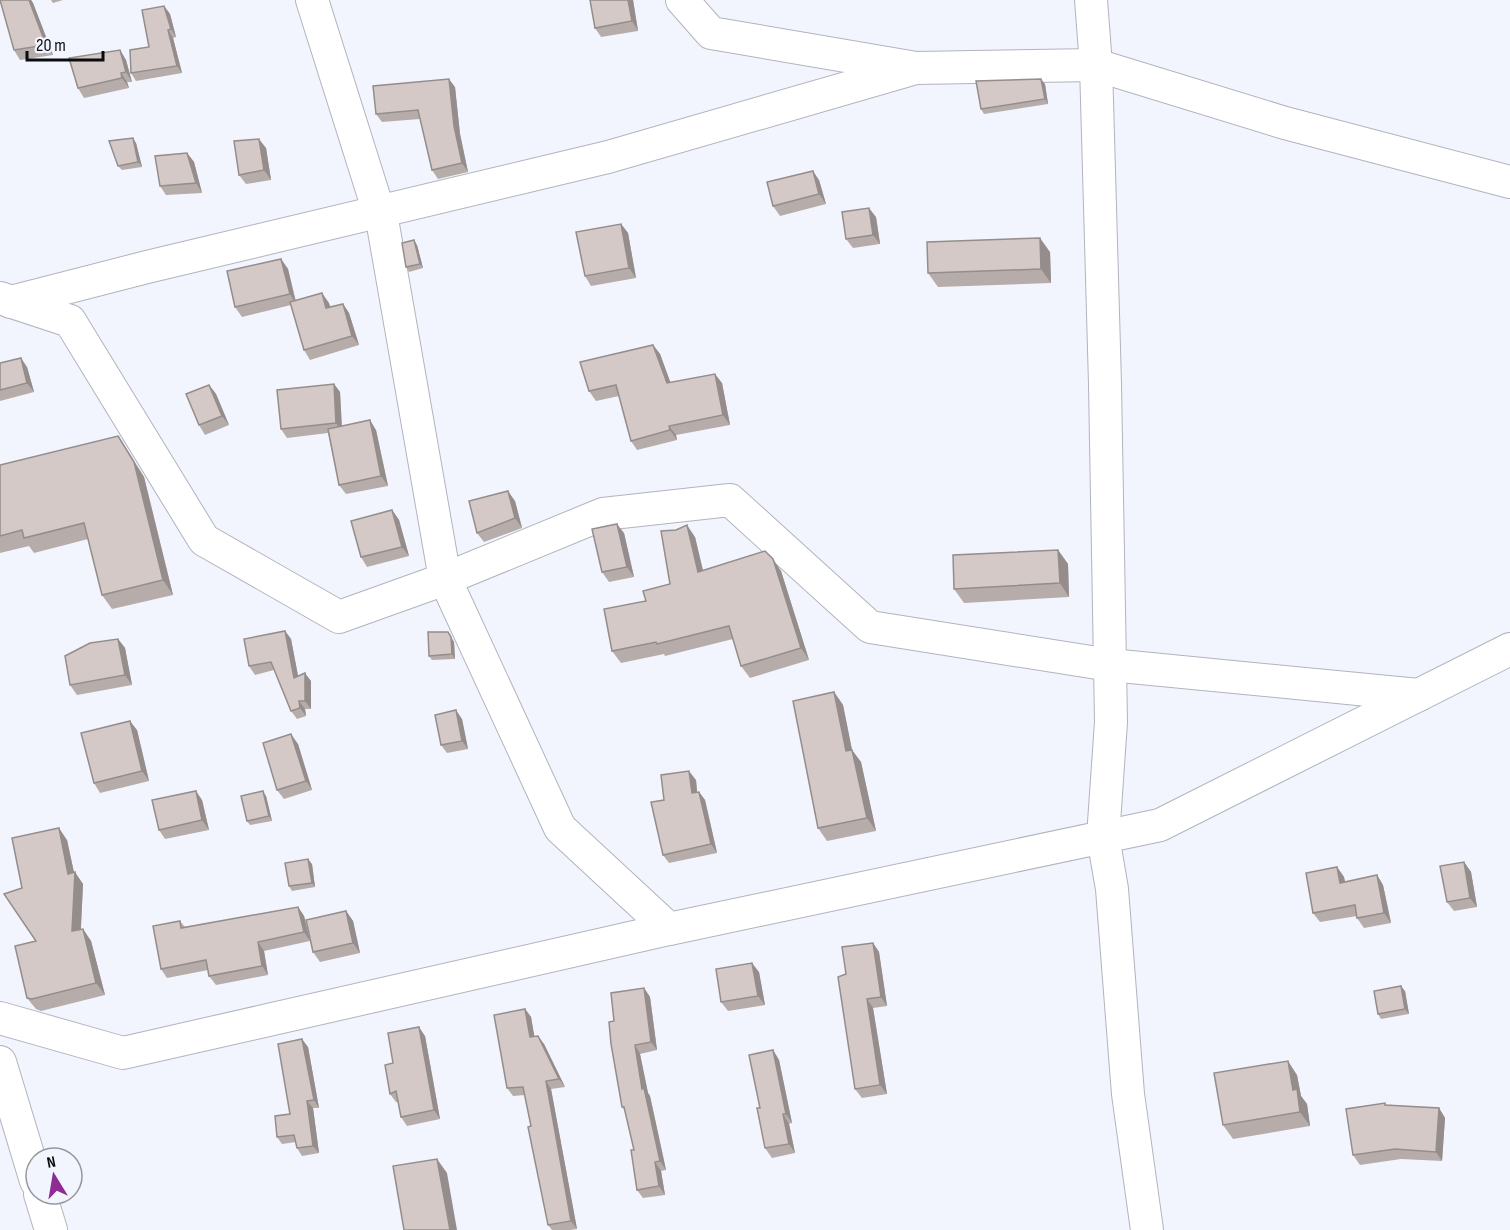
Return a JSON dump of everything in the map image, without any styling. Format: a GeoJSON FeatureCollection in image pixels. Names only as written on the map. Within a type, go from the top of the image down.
{"type":"FeatureCollection","features":[{"type":"Feature","properties":{"kind":"street"},"geometry":{"type":"LineString","coordinates":[[312,0],[383,225],[445,579],[560,828],[669,929]]}},
{"type":"Feature","properties":{"kind":"street"},"geometry":{"type":"LineString","coordinates":[[682,0],[711,33],[916,68],[1096,65],[1285,123],[1510,182]]}},
{"type":"Feature","properties":{"kind":"street"},"geometry":{"type":"LineString","coordinates":[[1090,0],[1096,65],[1111,722],[1103,837],[1112,889],[1128,1094],[1148,1230]]}},
{"type":"Feature","properties":{"kind":"street"},"geometry":{"type":"LineString","coordinates":[[4,302],[608,158],[916,68]]}},
{"type":"Feature","properties":{"kind":"street"},"geometry":{"type":"LineString","coordinates":[[4,302],[70,321],[204,540],[339,617],[445,579],[603,514],[730,500],[870,627],[1110,665],[1419,695]]}},
{"type":"Feature","properties":{"kind":"street"},"geometry":{"type":"LineString","coordinates":[[0,1018],[123,1053],[669,929],[1160,825],[1510,649]]}},
{"type":"Feature","properties":{"kind":"street"},"geometry":{"type":"LineString","coordinates":[[0,1062],[25,1146]]}},
{"type":"Feature","properties":{"kind":"street"},"geometry":{"type":"LineString","coordinates":[[44,1206],[51,1230]]}},
{"type":"Feature","properties":{"kind":"building"},"geometry":{"type":"Polygon","coordinates":[[[0,0],[29,0],[46,45],[14,50],[0,0]]]}},
{"type":"Feature","properties":{"kind":"building"},"geometry":{"type":"Polygon","coordinates":[[[590,0],[628,0],[632,21],[595,28],[590,0]]]}},
{"type":"Feature","properties":{"kind":"building"},"geometry":{"type":"Polygon","coordinates":[[[164,6],[171,29],[168,30],[177,66],[131,73],[130,50],[149,47],[142,10],[164,6]]]}},
{"type":"Feature","properties":{"kind":"building"},"geometry":{"type":"Polygon","coordinates":[[[120,50],[126,72],[121,73],[122,78],[78,88],[69,58],[120,50]]]}},
{"type":"Feature","properties":{"kind":"building"},"geometry":{"type":"Polygon","coordinates":[[[449,79],[454,126],[462,163],[432,170],[418,110],[376,114],[373,86],[449,79]]]}},
{"type":"Feature","properties":{"kind":"building"},"geometry":{"type":"Polygon","coordinates":[[[1041,79],[1045,99],[981,109],[976,81],[1041,79]]]}},
{"type":"Feature","properties":{"kind":"building"},"geometry":{"type":"Polygon","coordinates":[[[133,138],[138,162],[118,166],[109,141],[133,138]]]}},
{"type":"Feature","properties":{"kind":"building"},"geometry":{"type":"Polygon","coordinates":[[[259,139],[264,170],[239,175],[234,141],[259,139]]]}},
{"type":"Feature","properties":{"kind":"building"},"geometry":{"type":"Polygon","coordinates":[[[187,153],[196,183],[160,186],[155,156],[187,153]]]}},
{"type":"Feature","properties":{"kind":"building"},"geometry":{"type":"Polygon","coordinates":[[[813,171],[819,194],[773,206],[767,182],[813,171]]]}},
{"type":"Feature","properties":{"kind":"building"},"geometry":{"type":"Polygon","coordinates":[[[869,208],[873,235],[846,239],[842,212],[869,208]]]}},
{"type":"Feature","properties":{"kind":"building"},"geometry":{"type":"Polygon","coordinates":[[[621,224],[629,268],[585,276],[576,232],[621,224]]]}},
{"type":"Feature","properties":{"kind":"building"},"geometry":{"type":"Polygon","coordinates":[[[1040,238],[1041,269],[928,273],[927,242],[1040,238]]]}},
{"type":"Feature","properties":{"kind":"building"},"geometry":{"type":"Polygon","coordinates":[[[414,240],[420,264],[406,267],[402,243],[414,240]]]}},
{"type":"Feature","properties":{"kind":"building"},"geometry":{"type":"Polygon","coordinates":[[[281,259],[290,294],[235,307],[227,271],[281,259]]]}},
{"type":"Feature","properties":{"kind":"building"},"geometry":{"type":"Polygon","coordinates":[[[322,293],[326,308],[343,304],[352,336],[304,350],[290,302],[322,293]]]}},
{"type":"Feature","properties":{"kind":"building"},"geometry":{"type":"Polygon","coordinates":[[[653,345],[667,383],[715,374],[723,415],[669,426],[670,430],[631,441],[616,385],[589,391],[580,362],[653,345]]]}},
{"type":"Feature","properties":{"kind":"building"},"geometry":{"type":"Polygon","coordinates":[[[21,358],[27,383],[0,390],[0,363],[21,358]]]}},
{"type":"Feature","properties":{"kind":"building"},"geometry":{"type":"Polygon","coordinates":[[[334,384],[336,423],[281,429],[277,390],[334,384]]]}},
{"type":"Feature","properties":{"kind":"building"},"geometry":{"type":"Polygon","coordinates":[[[209,385],[222,416],[199,425],[186,394],[209,385]]]}},
{"type":"Feature","properties":{"kind":"building"},"geometry":{"type":"Polygon","coordinates":[[[370,420],[381,476],[339,485],[328,429],[370,420]]]}},
{"type":"Feature","properties":{"kind":"building"},"geometry":{"type":"Polygon","coordinates":[[[118,436],[134,462],[163,580],[102,595],[84,523],[24,538],[22,530],[0,536],[0,465],[118,436]]]}},
{"type":"Feature","properties":{"kind":"building"},"geometry":{"type":"Polygon","coordinates":[[[508,491],[515,518],[477,533],[469,501],[508,491]]]}},
{"type":"Feature","properties":{"kind":"building"},"geometry":{"type":"Polygon","coordinates":[[[392,510],[402,547],[361,557],[351,521],[392,510]]]}},
{"type":"Feature","properties":{"kind":"building"},"geometry":{"type":"Polygon","coordinates":[[[617,524],[627,567],[602,572],[592,529],[617,524]]]}},
{"type":"Feature","properties":{"kind":"building"},"geometry":{"type":"Polygon","coordinates":[[[687,525],[698,572],[765,551],[773,559],[801,648],[741,666],[729,626],[657,644],[656,642],[612,651],[604,609],[646,601],[643,591],[670,584],[661,531],[676,530],[687,525]]]}},
{"type":"Feature","properties":{"kind":"building"},"geometry":{"type":"Polygon","coordinates":[[[1058,550],[1060,583],[954,589],[953,555],[1058,550]]]}},
{"type":"Feature","properties":{"kind":"building"},"geometry":{"type":"Polygon","coordinates":[[[285,631],[294,678],[305,673],[305,701],[299,701],[300,708],[291,711],[271,662],[249,666],[244,639],[285,631]]]}},
{"type":"Feature","properties":{"kind":"building"},"geometry":{"type":"Polygon","coordinates":[[[428,632],[448,632],[451,637],[452,654],[429,656],[428,632]]]}},
{"type":"Feature","properties":{"kind":"building"},"geometry":{"type":"Polygon","coordinates":[[[118,639],[125,675],[70,685],[65,656],[90,643],[118,639]]]}},
{"type":"Feature","properties":{"kind":"building"},"geometry":{"type":"Polygon","coordinates":[[[834,692],[846,751],[852,750],[867,818],[818,828],[793,701],[834,692]]]}},
{"type":"Feature","properties":{"kind":"building"},"geometry":{"type":"Polygon","coordinates":[[[456,710],[462,741],[441,745],[435,715],[456,710]]]}},
{"type":"Feature","properties":{"kind":"building"},"geometry":{"type":"Polygon","coordinates":[[[130,721],[142,771],[94,783],[81,733],[130,721]]]}},
{"type":"Feature","properties":{"kind":"building"},"geometry":{"type":"Polygon","coordinates":[[[291,734],[306,781],[277,790],[263,743],[291,734]]]}},
{"type":"Feature","properties":{"kind":"building"},"geometry":{"type":"Polygon","coordinates":[[[689,771],[692,793],[699,792],[711,844],[663,855],[651,802],[664,800],[661,775],[689,771]]]}},
{"type":"Feature","properties":{"kind":"building"},"geometry":{"type":"Polygon","coordinates":[[[196,791],[202,820],[159,830],[152,800],[196,791]]]}},
{"type":"Feature","properties":{"kind":"building"},"geometry":{"type":"Polygon","coordinates":[[[263,791],[269,816],[247,821],[241,796],[263,791]]]}},
{"type":"Feature","properties":{"kind":"building"},"geometry":{"type":"Polygon","coordinates":[[[59,828],[68,874],[75,872],[72,931],[83,929],[96,983],[32,999],[27,998],[15,946],[36,941],[4,894],[22,888],[12,838],[59,828]]]}},
{"type":"Feature","properties":{"kind":"building"},"geometry":{"type":"Polygon","coordinates":[[[308,859],[312,883],[289,886],[285,863],[308,859]]]}},
{"type":"Feature","properties":{"kind":"building"},"geometry":{"type":"Polygon","coordinates":[[[1464,862],[1470,898],[1447,902],[1440,866],[1464,862]]]}},
{"type":"Feature","properties":{"kind":"building"},"geometry":{"type":"Polygon","coordinates":[[[1337,867],[1340,883],[1377,875],[1384,913],[1357,918],[1355,905],[1313,913],[1306,873],[1337,867]]]}},
{"type":"Feature","properties":{"kind":"building"},"geometry":{"type":"Polygon","coordinates":[[[298,907],[304,932],[258,942],[262,966],[209,976],[206,960],[161,969],[153,926],[180,921],[181,928],[298,907]]]}},
{"type":"Feature","properties":{"kind":"building"},"geometry":{"type":"Polygon","coordinates":[[[346,911],[353,943],[313,952],[306,920],[346,911]]]}},
{"type":"Feature","properties":{"kind":"building"},"geometry":{"type":"Polygon","coordinates":[[[873,943],[881,997],[867,999],[880,1085],[855,1089],[838,977],[846,974],[842,947],[873,943]]]}},
{"type":"Feature","properties":{"kind":"building"},"geometry":{"type":"Polygon","coordinates":[[[752,963],[758,996],[721,1002],[716,969],[752,963]]]}},
{"type":"Feature","properties":{"kind":"building"},"geometry":{"type":"Polygon","coordinates":[[[1401,986],[1405,1009],[1378,1014],[1374,991],[1401,986]]]}},
{"type":"Feature","properties":{"kind":"building"},"geometry":{"type":"Polygon","coordinates":[[[644,988],[651,1042],[635,1045],[642,1089],[644,1088],[660,1161],[655,1162],[659,1186],[637,1190],[631,1150],[634,1150],[624,1107],[622,1107],[609,1022],[614,1021],[611,993],[644,988]]]}},
{"type":"Feature","properties":{"kind":"building"},"geometry":{"type":"Polygon","coordinates":[[[525,1009],[530,1037],[538,1036],[559,1079],[546,1081],[571,1221],[548,1225],[528,1127],[531,1126],[523,1087],[507,1088],[494,1015],[525,1009]]]}},
{"type":"Feature","properties":{"kind":"building"},"geometry":{"type":"Polygon","coordinates":[[[419,1027],[434,1110],[401,1117],[396,1091],[390,1094],[385,1065],[393,1063],[388,1033],[419,1027]]]}},
{"type":"Feature","properties":{"kind":"building"},"geometry":{"type":"Polygon","coordinates":[[[302,1039],[314,1100],[307,1101],[313,1146],[297,1148],[294,1135],[277,1137],[275,1116],[290,1114],[278,1044],[302,1039]]]}},
{"type":"Feature","properties":{"kind":"building"},"geometry":{"type":"Polygon","coordinates":[[[773,1050],[786,1114],[783,1114],[789,1144],[765,1148],[757,1108],[760,1108],[749,1055],[773,1050]]]}},
{"type":"Feature","properties":{"kind":"building"},"geometry":{"type":"Polygon","coordinates":[[[1288,1061],[1293,1090],[1297,1089],[1300,1112],[1223,1125],[1214,1073],[1288,1061]]]}},
{"type":"Feature","properties":{"kind":"building"},"geometry":{"type":"Polygon","coordinates":[[[1385,1103],[1385,1105],[1439,1108],[1436,1152],[1395,1149],[1353,1155],[1346,1109],[1385,1103]]]}},
{"type":"Feature","properties":{"kind":"building"},"geometry":{"type":"Polygon","coordinates":[[[437,1159],[450,1230],[404,1230],[393,1166],[437,1159]]]}}]}
